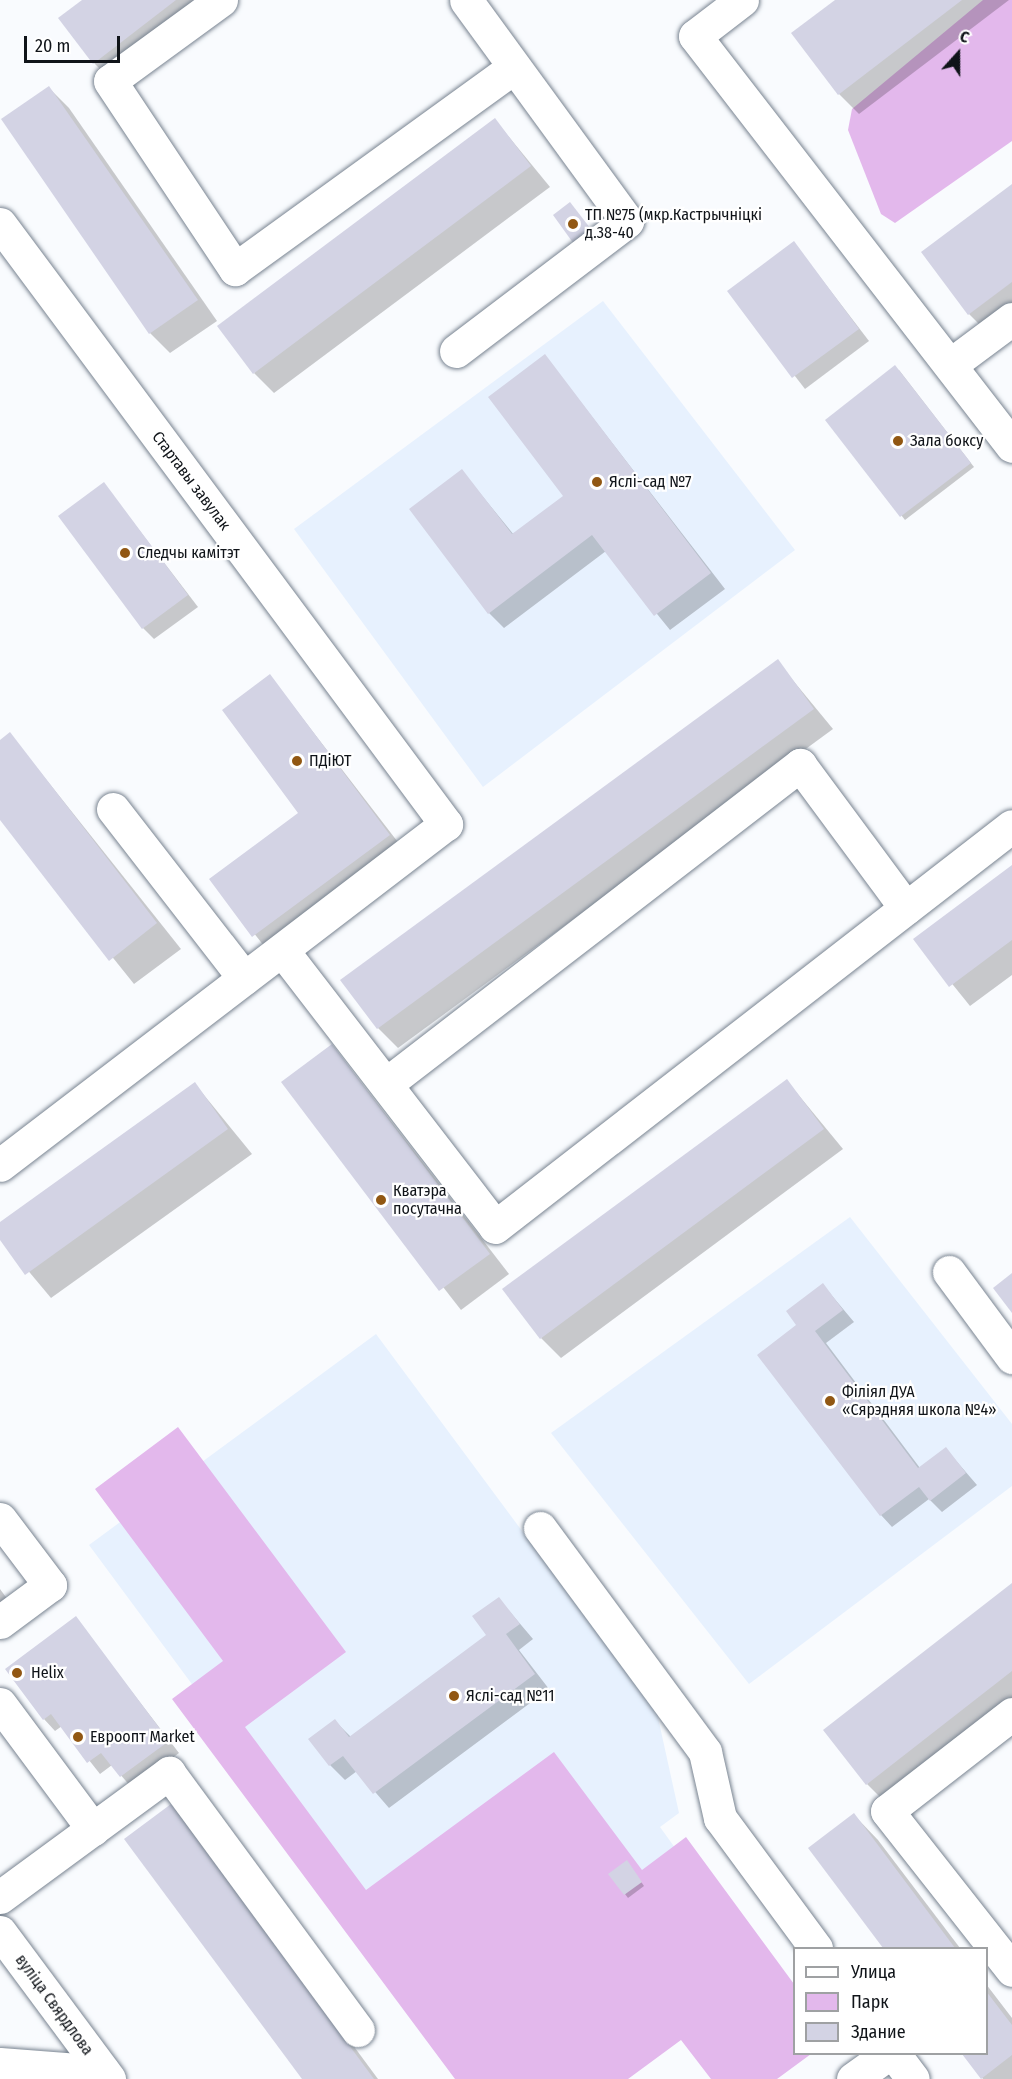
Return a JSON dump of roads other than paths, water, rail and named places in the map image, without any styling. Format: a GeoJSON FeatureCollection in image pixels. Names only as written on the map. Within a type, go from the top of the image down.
{"type":"FeatureCollection","features":[{"type":"Feature","properties":{"kind":"street"},"geometry":{"type":"LineString","coordinates":[[221,0],[110,81],[235,269],[514,67]]}},
{"type":"Feature","properties":{"kind":"street"},"geometry":{"type":"LineString","coordinates":[[456,351],[627,221],[466,0]]}},
{"type":"Feature","properties":{"kind":"street"},"geometry":{"type":"LineString","coordinates":[[742,0],[695,36],[950,365],[1009,436]]}},
{"type":"Feature","properties":{"kind":"street","name":"Стартавы завулак"},"geometry":{"type":"LineString","coordinates":[[0,224],[446,824],[282,950]]}},
{"type":"Feature","properties":{"kind":"street"},"geometry":{"type":"LineString","coordinates":[[950,365],[1012,319]]}},
{"type":"Feature","properties":{"kind":"street"},"geometry":{"type":"LineString","coordinates":[[386,1084],[800,765],[906,908]]}},
{"type":"Feature","properties":{"kind":"street"},"geometry":{"type":"LineString","coordinates":[[113,809],[244,978]]}},
{"type":"Feature","properties":{"kind":"street"},"geometry":{"type":"LineString","coordinates":[[0,1165],[282,950],[495,1227],[1012,826]]}},
{"type":"Feature","properties":{"kind":"street"},"geometry":{"type":"LineString","coordinates":[[949,1272],[1012,1357]]}},
{"type":"Feature","properties":{"kind":"street"},"geometry":{"type":"LineString","coordinates":[[0,1520],[50,1585],[0,1622]]}},
{"type":"Feature","properties":{"kind":"street"},"geometry":{"type":"LineString","coordinates":[[540,1528],[705,1752],[720,1818],[815,1947]]}},
{"type":"Feature","properties":{"kind":"street"},"geometry":{"type":"LineString","coordinates":[[0,1704],[93,1829]]}},
{"type":"Feature","properties":{"kind":"street"},"geometry":{"type":"LineString","coordinates":[[1012,1714],[888,1811],[1012,1970]]}},
{"type":"Feature","properties":{"kind":"street"},"geometry":{"type":"LineString","coordinates":[[0,1897],[169,1773],[358,2030]]}},
{"type":"Feature","properties":{"kind":"street","name":"вуліца Свярдлова"},"geometry":{"type":"LineString","coordinates":[[0,1932],[106,2076]]}},
{"type":"Feature","properties":{"kind":"street"},"geometry":{"type":"LineString","coordinates":[[853,2079],[887,2055]]}},
{"type":"Feature","properties":{"kind":"street"},"geometry":{"type":"LineString","coordinates":[[895,2055],[913,2079]]}},
{"type":"Feature","properties":{"kind":"street"},"geometry":{"type":"LineString","coordinates":[[0,2064],[106,2076]]}},
{"type":"Feature","properties":{"kind":"place","name":"ТП №75 (мкр.Кастрычніцкі д.38-40"},"geometry":{"type":"Point","coordinates":[573,224]}},
{"type":"Feature","properties":{"kind":"place","name":"Зала боксу"},"geometry":{"type":"Point","coordinates":[898,441]}},
{"type":"Feature","properties":{"kind":"place","name":"Яслі-сад №7"},"geometry":{"type":"Point","coordinates":[597,482]}},
{"type":"Feature","properties":{"kind":"place","name":"Следчы камітэт"},"geometry":{"type":"Point","coordinates":[125,553]}},
{"type":"Feature","properties":{"kind":"place","name":"ПДіЮТ"},"geometry":{"type":"Point","coordinates":[297,761]}},
{"type":"Feature","properties":{"kind":"place","name":"Кватэра посутачна"},"geometry":{"type":"Point","coordinates":[381,1200]}},
{"type":"Feature","properties":{"kind":"place","name":"Філіял ДУА «Сярэдняя школа №4»"},"geometry":{"type":"Point","coordinates":[830,1401]}},
{"type":"Feature","properties":{"kind":"place","name":"Helix"},"geometry":{"type":"Point","coordinates":[17,1673]}},
{"type":"Feature","properties":{"kind":"place","name":"Яслі-сад №11"},"geometry":{"type":"Point","coordinates":[454,1696]}},
{"type":"Feature","properties":{"kind":"place","name":"Евроопт Market"},"geometry":{"type":"Point","coordinates":[78,1737]}}]}
